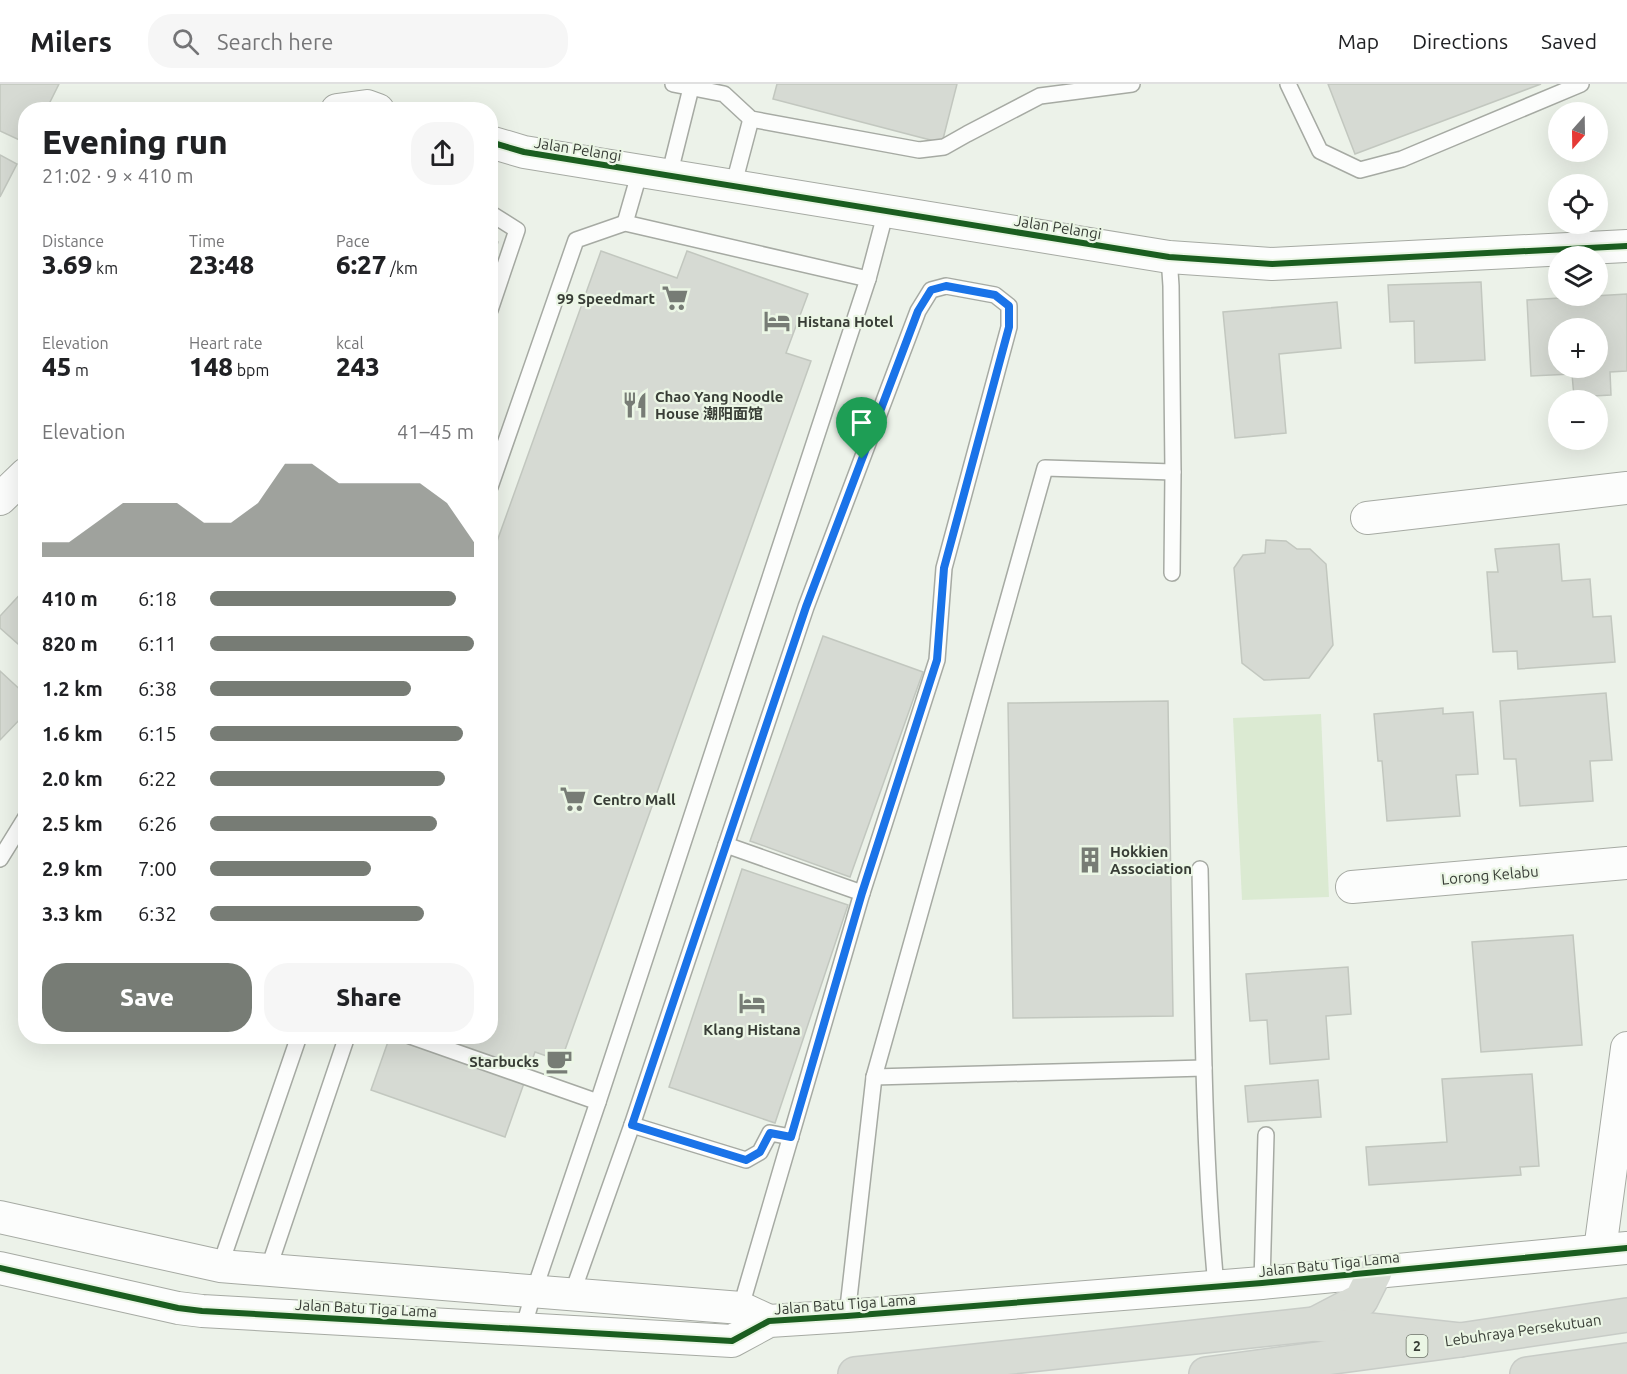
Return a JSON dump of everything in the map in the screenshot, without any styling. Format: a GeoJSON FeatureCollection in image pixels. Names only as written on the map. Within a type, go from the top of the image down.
{"type":"FeatureCollection","features":[{"type":"Feature","properties":{"kind":"highway"},"geometry":{"type":"LineString","coordinates":[[1315,1324],[1361,1300],[1376,1272]]}},
{"type":"Feature","properties":{"kind":"highway","name":"Lebuhraya Persekutuan"},"geometry":{"type":"LineString","coordinates":[[1206,1374],[1627,1315]]}},
{"type":"Feature","properties":{"kind":"highway"},"geometry":{"type":"LineString","coordinates":[[855,1374],[1315,1324],[1460,1340]]}},
{"type":"Feature","properties":{"kind":"highway"},"geometry":{"type":"LineString","coordinates":[[1527,1374],[1627,1360]]}},
{"type":"Feature","properties":{"kind":"street","name":"Jalan Pelangi"},"geometry":{"type":"LineString","coordinates":[[498,144],[524,152],[1169,257],[1272,264],[1627,246]]}},
{"type":"Feature","properties":{"kind":"street"},"geometry":{"type":"LineString","coordinates":[[0,499],[18,482]]}},
{"type":"Feature","properties":{"kind":"street"},"geometry":{"type":"LineString","coordinates":[[1367,518],[1627,488]]}},
{"type":"Feature","properties":{"kind":"street","name":"Lorong Kelabu"},"geometry":{"type":"LineString","coordinates":[[1352,887],[1627,863]]}},
{"type":"Feature","properties":{"kind":"street"},"geometry":{"type":"LineString","coordinates":[[1614,1249],[1627,1048]]}},
{"type":"Feature","properties":{"kind":"street","name":"Jalan Batu Tiga Lama"},"geometry":{"type":"LineString","coordinates":[[0,1217],[220,1266],[741,1308],[769,1321]]}},
{"type":"Feature","properties":{"kind":"street","name":"Jalan Batu Tiga Lama"},"geometry":{"type":"LineString","coordinates":[[0,1268],[178,1308],[202,1311],[732,1341],[769,1321],[1262,1283],[1614,1249]]}},
{"type":"Feature","properties":{"kind":"street"},"geometry":{"type":"LineString","coordinates":[[202,1311],[220,1266]]}},
{"type":"Feature","properties":{"kind":"lane"},"geometry":{"type":"LineString","coordinates":[[673,84],[724,94],[750,119],[919,150],[944,147],[1040,96],[1132,84]]}},
{"type":"Feature","properties":{"kind":"lane"},"geometry":{"type":"LineString","coordinates":[[1288,84],[1320,151],[1360,170],[1402,159],[1581,84]]}},
{"type":"Feature","properties":{"kind":"lane"},"geometry":{"type":"LineString","coordinates":[[625,223],[654,173],[691,88]]}},
{"type":"Feature","properties":{"kind":"lane"},"geometry":{"type":"LineString","coordinates":[[733,187],[750,119]]}},
{"type":"Feature","properties":{"kind":"lane"},"geometry":{"type":"LineString","coordinates":[[523,1329],[868,279],[886,211]]}},
{"type":"Feature","properties":{"kind":"lane"},"geometry":{"type":"LineString","coordinates":[[498,218],[516,230],[498,285]]}},
{"type":"Feature","properties":{"kind":"lane"},"geometry":{"type":"LineString","coordinates":[[498,464],[576,240],[625,223],[868,279]]}},
{"type":"Feature","properties":{"kind":"lane"},"geometry":{"type":"LineString","coordinates":[[1169,257],[1172,286],[1172,573]]}},
{"type":"Feature","properties":{"kind":"lane"},"geometry":{"type":"LineString","coordinates":[[572,1294],[632,1125],[806,607],[918,311],[931,290],[946,286],[995,295],[1009,306],[1009,327],[944,568],[937,660],[862,893],[732,1341]]}},
{"type":"Feature","properties":{"kind":"lane"},"geometry":{"type":"LineString","coordinates":[[848,1316],[874,1077],[1045,468],[1173,472]]}},
{"type":"Feature","properties":{"kind":"lane"},"geometry":{"type":"LineString","coordinates":[[0,859],[18,830]]}},
{"type":"Feature","properties":{"kind":"lane"},"geometry":{"type":"LineString","coordinates":[[726,845],[862,893]]}},
{"type":"Feature","properties":{"kind":"lane"},"geometry":{"type":"LineString","coordinates":[[1200,869],[1204,1068],[1216,1286]]}},
{"type":"Feature","properties":{"kind":"lane"},"geometry":{"type":"LineString","coordinates":[[220,1266],[296,1044]]}},
{"type":"Feature","properties":{"kind":"lane"},"geometry":{"type":"LineString","coordinates":[[268,1270],[344,1044]]}},
{"type":"Feature","properties":{"kind":"lane"},"geometry":{"type":"LineString","coordinates":[[433,1044],[598,1102]]}},
{"type":"Feature","properties":{"kind":"lane"},"geometry":{"type":"LineString","coordinates":[[874,1077],[1204,1068]]}},
{"type":"Feature","properties":{"kind":"lane"},"geometry":{"type":"LineString","coordinates":[[632,1125],[746,1160],[760,1152],[770,1133],[791,1137]]}},
{"type":"Feature","properties":{"kind":"lane"},"geometry":{"type":"LineString","coordinates":[[1262,1283],[1266,1134]]}},
{"type":"Feature","properties":{"kind":"green space"},"geometry":{"type":"Polygon","coordinates":[[[1321,714],[1329,897],[1242,900],[1233,718],[1321,714]]]}},
{"type":"Feature","properties":{"kind":"building"},"geometry":{"type":"Polygon","coordinates":[[[0,84],[59,84],[50,102],[18,102],[18,139],[0,131],[0,84]]]}},
{"type":"Feature","properties":{"kind":"building"},"geometry":{"type":"Polygon","coordinates":[[[777,84],[957,84],[942,143],[773,99],[777,84]]]}},
{"type":"Feature","properties":{"kind":"building"},"geometry":{"type":"Polygon","coordinates":[[[1328,84],[1541,84],[1355,154],[1328,84]]]}},
{"type":"Feature","properties":{"kind":"building"},"geometry":{"type":"Polygon","coordinates":[[[0,155],[17,164],[0,197],[0,155]]]}},
{"type":"Feature","properties":{"kind":"building","name":"Centro Mall"},"geometry":{"type":"Polygon","coordinates":[[[601,251],[677,278],[687,251],[808,294],[786,353],[811,361],[561,1061],[535,1052],[505,1137],[371,1090],[387,1044],[498,1044],[498,539],[601,251]]]}},
{"type":"Feature","properties":{"kind":"building"},"geometry":{"type":"Polygon","coordinates":[[[1481,282],[1485,360],[1415,363],[1414,321],[1390,322],[1388,285],[1481,282]]]}},
{"type":"Feature","properties":{"kind":"building"},"geometry":{"type":"Polygon","coordinates":[[[1627,294],[1627,371],[1610,372],[1611,395],[1608,395],[1608,390],[1573,390],[1572,378],[1608,378],[1608,318],[1548,318],[1548,375],[1531,376],[1527,300],[1548,299],[1548,306],[1608,306],[1608,295],[1627,294]]]}},
{"type":"Feature","properties":{"kind":"building"},"geometry":{"type":"Polygon","coordinates":[[[1337,302],[1341,348],[1279,354],[1286,433],[1235,438],[1223,312],[1337,302]]]}},
{"type":"Feature","properties":{"kind":"building"},"geometry":{"type":"Polygon","coordinates":[[[1266,540],[1286,541],[1297,549],[1310,549],[1326,564],[1333,645],[1309,678],[1264,680],[1242,663],[1234,568],[1243,555],[1265,553],[1266,540]]]}},
{"type":"Feature","properties":{"kind":"building"},"geometry":{"type":"Polygon","coordinates":[[[1559,544],[1562,581],[1590,579],[1593,617],[1611,616],[1615,662],[1518,669],[1517,651],[1493,652],[1487,572],[1498,572],[1495,549],[1559,544]]]}},
{"type":"Feature","properties":{"kind":"building"},"geometry":{"type":"Polygon","coordinates":[[[18,597],[18,644],[0,628],[0,616],[18,597]]]}},
{"type":"Feature","properties":{"kind":"building"},"geometry":{"type":"Polygon","coordinates":[[[823,636],[923,672],[850,877],[750,841],[823,636]]]}},
{"type":"Feature","properties":{"kind":"building"},"geometry":{"type":"Polygon","coordinates":[[[0,671],[18,688],[18,721],[0,740],[0,671]]]}},
{"type":"Feature","properties":{"kind":"building"},"geometry":{"type":"Polygon","coordinates":[[[1606,693],[1612,760],[1590,761],[1593,801],[1520,806],[1516,759],[1504,759],[1500,701],[1606,693]]]}},
{"type":"Feature","properties":{"kind":"building","name":"Hokkien Association"},"geometry":{"type":"Polygon","coordinates":[[[1168,701],[1173,1016],[1013,1018],[1008,703],[1168,701]]]}},
{"type":"Feature","properties":{"kind":"building"},"geometry":{"type":"Polygon","coordinates":[[[1443,708],[1443,714],[1473,712],[1478,774],[1456,775],[1460,816],[1387,821],[1382,761],[1378,761],[1374,714],[1443,708]]]}},
{"type":"Feature","properties":{"kind":"building"},"geometry":{"type":"Polygon","coordinates":[[[742,869],[848,905],[775,1123],[669,1087],[742,869]]]}},
{"type":"Feature","properties":{"kind":"building"},"geometry":{"type":"Polygon","coordinates":[[[1573,935],[1582,1045],[1481,1052],[1472,942],[1573,935]]]}},
{"type":"Feature","properties":{"kind":"building"},"geometry":{"type":"Polygon","coordinates":[[[1348,967],[1351,1014],[1326,1016],[1329,1059],[1270,1064],[1267,1020],[1250,1021],[1246,974],[1348,967]]]}},
{"type":"Feature","properties":{"kind":"building"},"geometry":{"type":"Polygon","coordinates":[[[1532,1074],[1539,1166],[1520,1167],[1521,1175],[1369,1185],[1366,1147],[1447,1142],[1442,1079],[1532,1074]]]}},
{"type":"Feature","properties":{"kind":"building"},"geometry":{"type":"Polygon","coordinates":[[[1318,1080],[1321,1117],[1248,1122],[1245,1086],[1318,1080]]]}},
{"type":"Feature","properties":{"kind":"cycle path"},"geometry":{"type":"LineString","coordinates":[[498,144],[524,152],[1169,257],[1272,264],[1627,246]]}},
{"type":"Feature","properties":{"kind":"cycle path"},"geometry":{"type":"LineString","coordinates":[[0,1268],[178,1308],[202,1311],[732,1341],[769,1321],[1262,1283],[1627,1248]]}},
{"type":"Feature","properties":{"kind":"place","name":"99 Speedmart"},"geometry":{"type":"Point","coordinates":[675,298]}},
{"type":"Feature","properties":{"kind":"place","name":"Histana Hotel"},"geometry":{"type":"Point","coordinates":[777,321]}},
{"type":"Feature","properties":{"kind":"place","name":"Chao Yang Noodle House 潮阳面馆"},"geometry":{"type":"Point","coordinates":[635,405]}},
{"type":"Feature","properties":{"kind":"place","name":"Centro Mall"},"geometry":{"type":"Point","coordinates":[573,799]}},
{"type":"Feature","properties":{"kind":"place","name":"Hokkien Association"},"geometry":{"type":"Point","coordinates":[1090,860]}},
{"type":"Feature","properties":{"kind":"place","name":"Klang Histana"},"geometry":{"type":"Point","coordinates":[752,1003]}},
{"type":"Feature","properties":{"kind":"place","name":"Starbucks"},"geometry":{"type":"Point","coordinates":[559,1061]}},
{"type":"Feature","properties":{"kind":"route"},"geometry":{"type":"LineString","coordinates":[[946,286],[995,295],[1009,306],[1009,327],[944,568],[937,660],[862,893],[791,1137],[770,1133],[760,1152],[746,1160],[632,1125],[806,607],[862,459],[918,311],[931,290],[946,286]]}}]}
